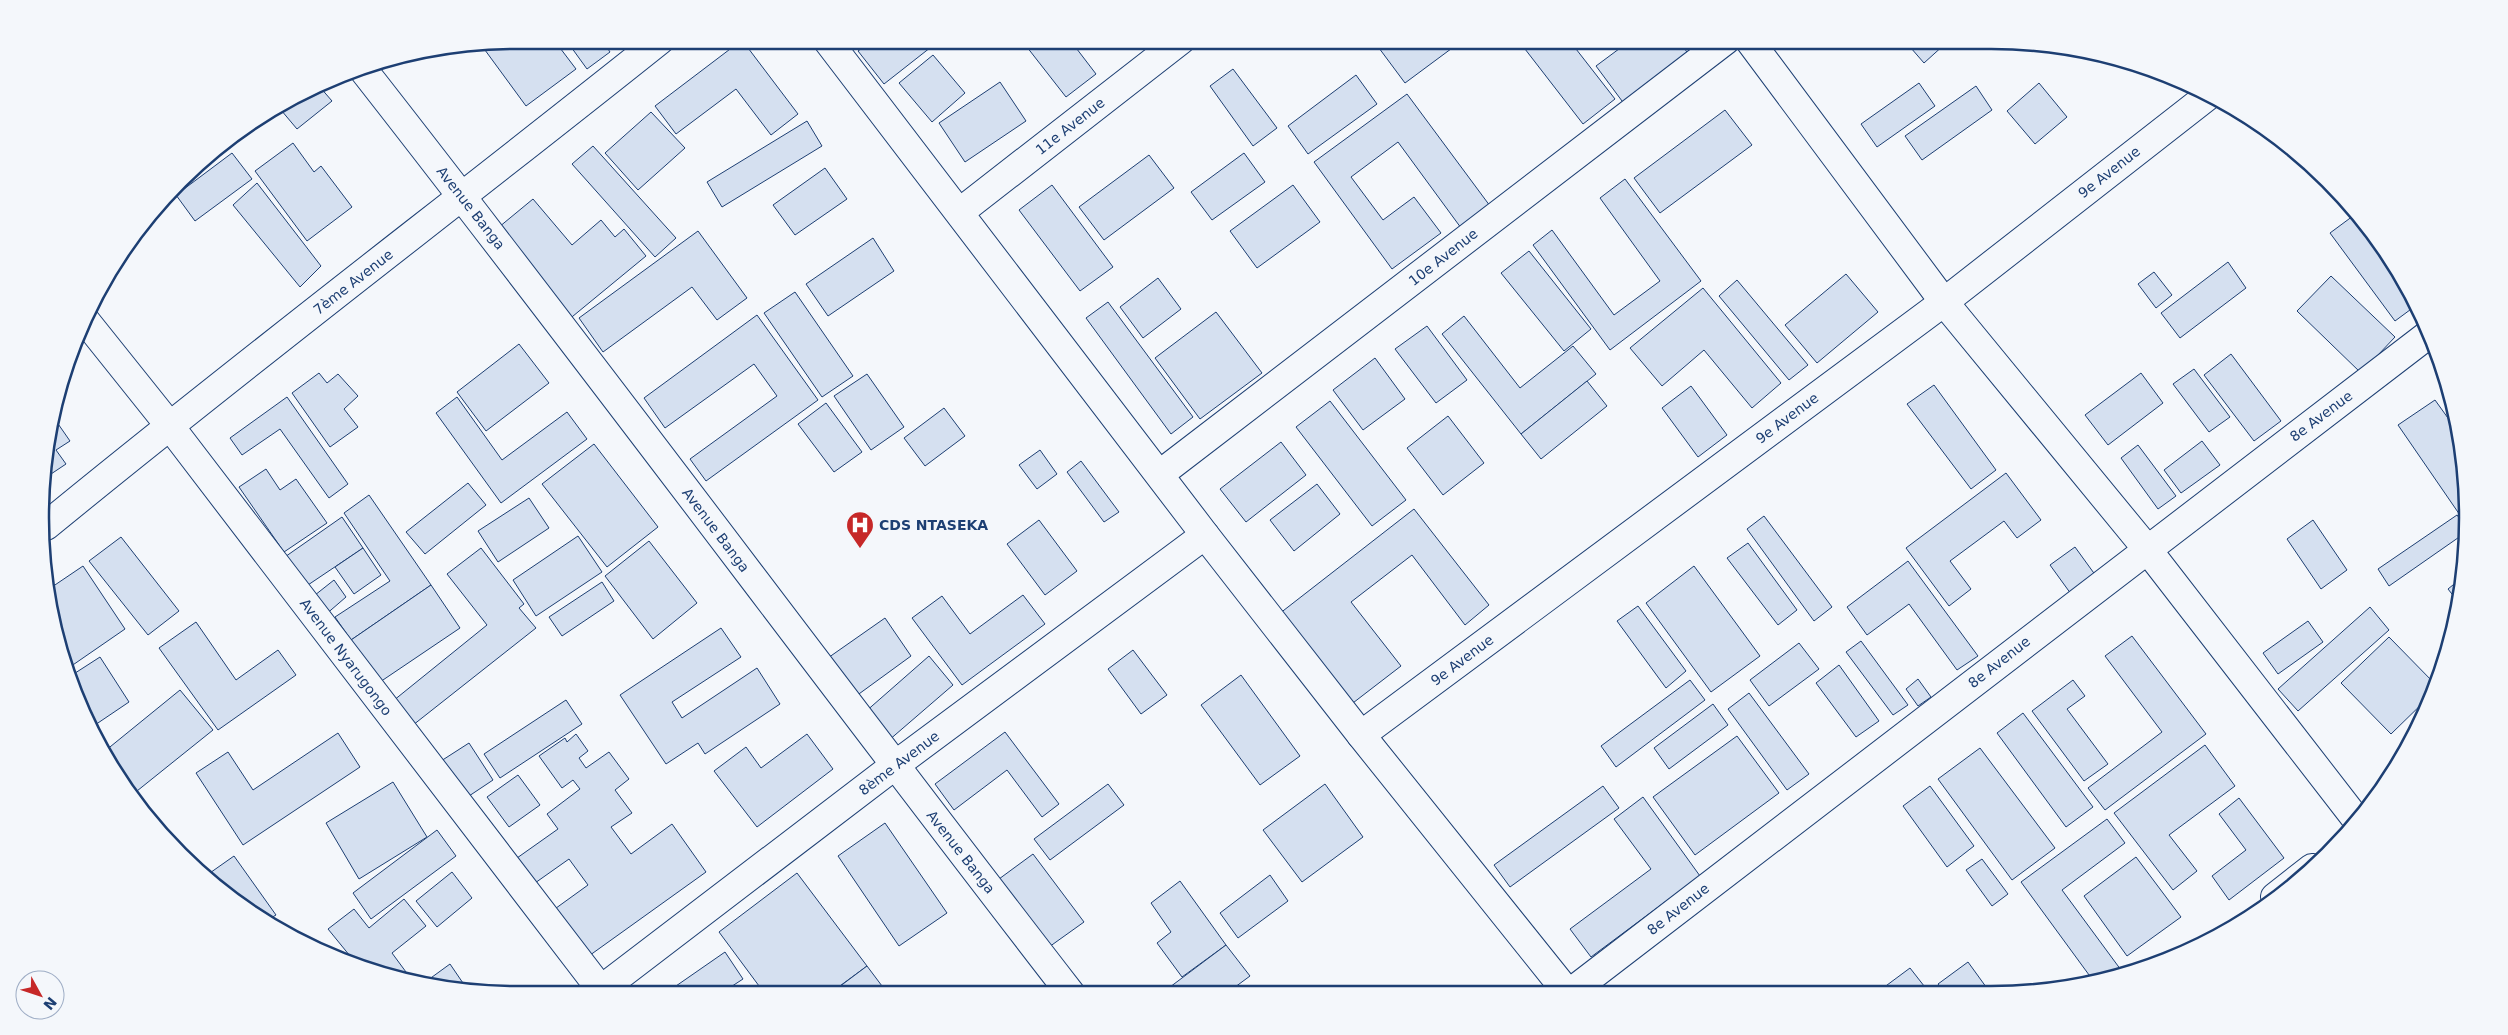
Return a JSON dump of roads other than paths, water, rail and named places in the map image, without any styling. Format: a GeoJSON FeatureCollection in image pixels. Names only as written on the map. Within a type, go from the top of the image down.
{"type":"FeatureCollection","features":[{"type":"Feature","properties":{"kind":"street","name":"7ème Avenue"},"geometry":{"type":"LineString","coordinates":[[49,523],[169,425],[463,197],[649,49]]}},
{"type":"Feature","properties":{"kind":"street"},"geometry":{"type":"LineString","coordinates":[[834,49],[1205,535],[1361,735],[1564,986]]}},
{"type":"Feature","properties":{"kind":"street","name":"11e Avenue"},"geometry":{"type":"LineString","coordinates":[[960,212],[1169,49]]}},
{"type":"Feature","properties":{"kind":"street","name":"10e Avenue"},"geometry":{"type":"LineString","coordinates":[[1160,474],[1714,49]]}},
{"type":"Feature","properties":{"kind":"street"},"geometry":{"type":"LineString","coordinates":[[1756,49],[1944,302],[2147,549],[2353,815]]}},
{"type":"Feature","properties":{"kind":"street","name":"Avenue Banga"},"geometry":{"type":"LineString","coordinates":[[367,74],[463,197],[894,766],[1065,986]]}},
{"type":"Feature","properties":{"kind":"street","name":"9e Avenue"},"geometry":{"type":"LineString","coordinates":[[1361,735],[1944,302],[2203,100]]}},
{"type":"Feature","properties":{"kind":"street","name":"Avenue Nyarugongo"},"geometry":{"type":"LineString","coordinates":[[90,326],[169,425],[595,986]]}},
{"type":"Feature","properties":{"kind":"street","name":"8e Avenue"},"geometry":{"type":"LineString","coordinates":[[1577,986],[2424,338]]}},
{"type":"Feature","properties":{"kind":"street","name":"8ème Avenue"},"geometry":{"type":"LineString","coordinates":[[609,986],[894,766],[1205,535]]}},
{"type":"Feature","properties":{"kind":"place","name":"CDS NTASEKA"},"geometry":{"type":"Point","coordinates":[860,549]}}]}
